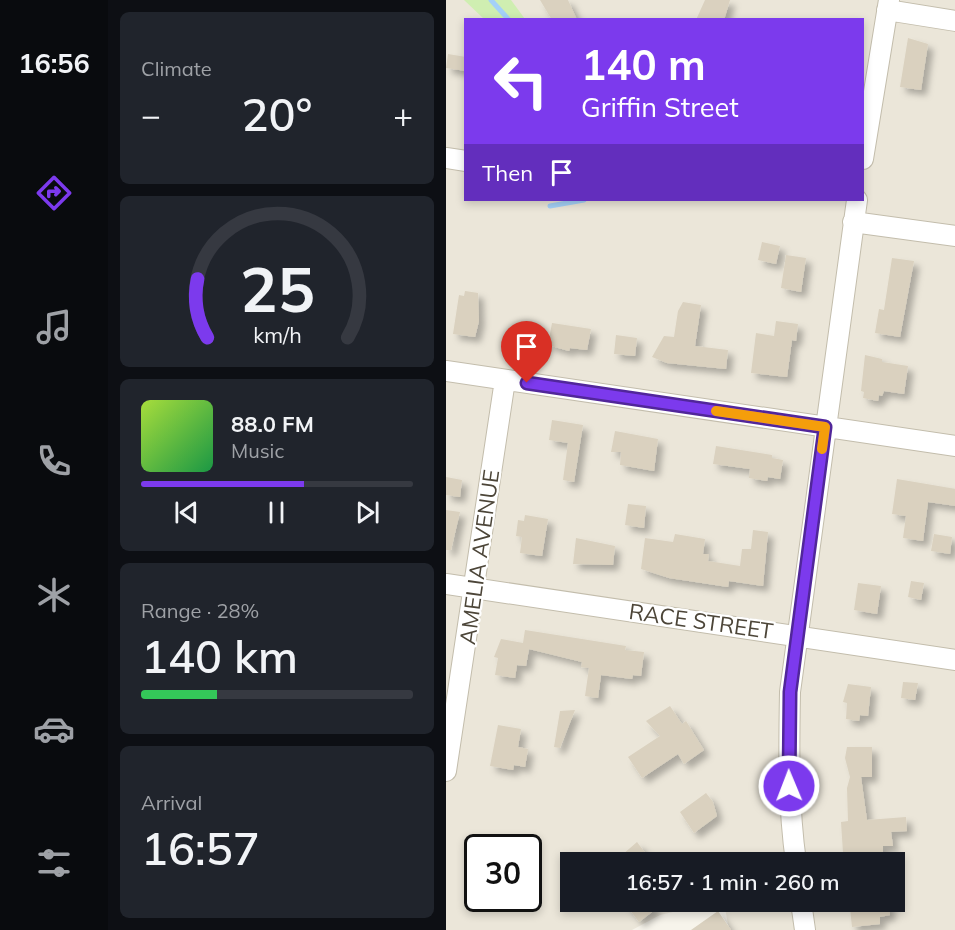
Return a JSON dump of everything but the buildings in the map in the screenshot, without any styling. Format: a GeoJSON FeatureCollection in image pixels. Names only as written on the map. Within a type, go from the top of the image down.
{"type":"FeatureCollection","features":[{"type":"Feature","properties":{"kind":"street"},"geometry":{"type":"LineString","coordinates":[[864,153],[888,5],[956,21]]}},
{"type":"Feature","properties":{"kind":"street"},"geometry":{"type":"LineString","coordinates":[[446,158],[464,161]]}},
{"type":"Feature","properties":{"kind":"street"},"geometry":{"type":"LineString","coordinates":[[795,852],[788,766],[790,692],[857,201]]}},
{"type":"Feature","properties":{"kind":"street"},"geometry":{"type":"LineString","coordinates":[[854,222],[956,236]]}},
{"type":"Feature","properties":{"kind":"street"},"geometry":{"type":"LineString","coordinates":[[446,371],[956,446]]}},
{"type":"Feature","properties":{"kind":"street","name":"AMELIA AVENUE"},"geometry":{"type":"LineString","coordinates":[[446,771],[504,380]]}},
{"type":"Feature","properties":{"kind":"street","name":"RACE STREET"},"geometry":{"type":"LineString","coordinates":[[446,584],[956,660]]}},
{"type":"Feature","properties":{"kind":"street"},"geometry":{"type":"LineString","coordinates":[[802,912],[805,930]]}},
{"type":"Feature","properties":{"kind":"shaded area"},"geometry":{"type":"Polygon","coordinates":[[[446,0],[955,0],[955,930],[729,930],[726,912],[905,912],[905,852],[560,852],[560,912],[673,912],[660,915],[632,930],[446,930],[446,0]]]}},
{"type":"Feature","properties":{"kind":"green space"},"geometry":{"type":"Polygon","coordinates":[[[464,0],[511,0],[524,18],[483,18],[464,0]]]}},
{"type":"Feature","properties":{"kind":"waterway"},"geometry":{"type":"LineString","coordinates":[[491,0],[507,18]]}},
{"type":"Feature","properties":{"kind":"waterway"},"geometry":{"type":"LineString","coordinates":[[550,206],[578,201]]}},
{"type":"Feature","properties":{"kind":"slow traffic"},"geometry":{"type":"LineString","coordinates":[[716,411],[825,427],[822,449]]}},
{"type":"Feature","properties":{"kind":"route"},"geometry":{"type":"LineString","coordinates":[[527,383],[825,427],[790,692],[789,786]]}}]}
